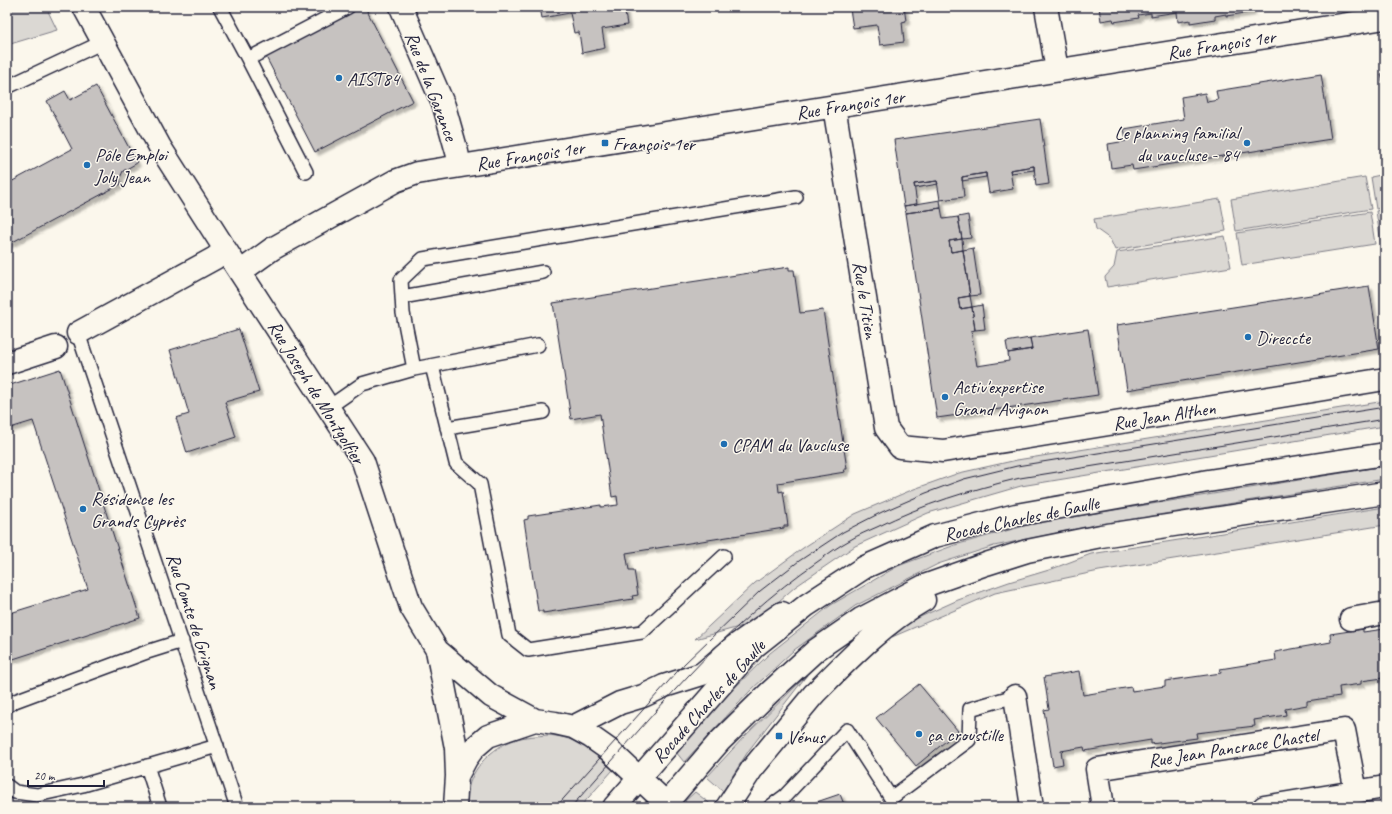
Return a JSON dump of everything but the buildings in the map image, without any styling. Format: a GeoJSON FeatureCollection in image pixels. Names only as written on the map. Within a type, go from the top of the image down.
{"type":"FeatureCollection","features":[{"type":"Feature","properties":{"kind":"street","name":"Rue Joseph de Montgolfier"},"geometry":{"type":"LineString","coordinates":[[84,7],[160,147],[363,461],[411,607],[437,650]]}},
{"type":"Feature","properties":{"kind":"street","name":"Rue de la Garance"},"geometry":{"type":"LineString","coordinates":[[401,7],[444,106],[460,166]]}},
{"type":"Feature","properties":{"kind":"street"},"geometry":{"type":"LineString","coordinates":[[1046,7],[1057,70]]}},
{"type":"Feature","properties":{"kind":"street","name":"Rue François 1er"},"geometry":{"type":"LineString","coordinates":[[240,272],[272,250],[395,181],[417,173],[1385,18]]}},
{"type":"Feature","properties":{"kind":"street","name":"Rue le Titien"},"geometry":{"type":"LineString","coordinates":[[834,106],[886,428],[900,447],[943,451]]}},
{"type":"Feature","properties":{"kind":"street"},"geometry":{"type":"LineString","coordinates":[[78,333],[215,258],[225,249]]}},
{"type":"Feature","properties":{"kind":"street"},"geometry":{"type":"LineString","coordinates":[[7,363],[56,347]]}},
{"type":"Feature","properties":{"kind":"street","name":"Rue Jean Althen"},"geometry":{"type":"LineString","coordinates":[[943,451],[1385,379]]}},
{"type":"Feature","properties":{"kind":"street","name":"Rocade Charles de Gaulle"},"geometry":{"type":"LineString","coordinates":[[614,807],[754,647],[807,605],[865,568],[935,536],[1016,515],[1208,481],[1385,454]]}},
{"type":"Feature","properties":{"kind":"street","name":"Rocade Charles de Gaulle"},"geometry":{"type":"LineString","coordinates":[[666,806],[719,742],[816,650],[861,619],[924,586],[1027,551],[1101,536],[1385,493]]}},
{"type":"Feature","properties":{"kind":"street"},"geometry":{"type":"LineString","coordinates":[[727,807],[752,769],[814,694],[868,640],[914,605],[986,564]]}},
{"type":"Feature","properties":{"kind":"street"},"geometry":{"type":"LineString","coordinates":[[573,728],[620,703],[644,696],[664,686],[702,674],[735,646],[810,593],[865,568]]}},
{"type":"Feature","properties":{"kind":"street"},"geometry":{"type":"LineString","coordinates":[[1351,619],[1385,613]]}},
{"type":"Feature","properties":{"kind":"street"},"geometry":{"type":"LineString","coordinates":[[437,650],[491,696],[535,720],[573,728],[591,737],[608,749],[666,806]]}},
{"type":"Feature","properties":{"kind":"street"},"geometry":{"type":"LineString","coordinates":[[437,650],[456,748],[457,776],[454,807]]}},
{"type":"Feature","properties":{"kind":"street"},"geometry":{"type":"LineString","coordinates":[[1014,696],[1032,807]]}},
{"type":"Feature","properties":{"kind":"street"},"geometry":{"type":"LineString","coordinates":[[457,776],[474,748],[488,736],[535,720]]}},
{"type":"Feature","properties":{"kind":"street","name":"Rue Jean Pancrace Chastel"},"geometry":{"type":"LineString","coordinates":[[1103,807],[1097,769],[1344,730],[1356,792]]}},
{"type":"Feature","properties":{"kind":"street"},"geometry":{"type":"LineString","coordinates":[[1264,807],[1385,787]]}},
{"type":"Feature","properties":{"kind":"lane"},"geometry":{"type":"LineString","coordinates":[[220,7],[306,172]]}},
{"type":"Feature","properties":{"kind":"lane"},"geometry":{"type":"LineString","coordinates":[[248,59],[348,7]]}},
{"type":"Feature","properties":{"kind":"lane"},"geometry":{"type":"LineString","coordinates":[[7,86],[104,42]]}},
{"type":"Feature","properties":{"kind":"lane"},"geometry":{"type":"LineString","coordinates":[[414,369],[402,313],[401,280],[423,259],[796,197]]}},
{"type":"Feature","properties":{"kind":"lane"},"geometry":{"type":"LineString","coordinates":[[402,297],[544,272]]}},
{"type":"Feature","properties":{"kind":"lane","name":"Rue Comte de Grignan"},"geometry":{"type":"LineString","coordinates":[[78,333],[238,807]]}},
{"type":"Feature","properties":{"kind":"lane"},"geometry":{"type":"LineString","coordinates":[[329,407],[362,384],[414,369],[538,345]]}},
{"type":"Feature","properties":{"kind":"lane"},"geometry":{"type":"LineString","coordinates":[[432,366],[456,464],[480,484],[509,635],[528,650],[642,632],[724,556]]}},
{"type":"Feature","properties":{"kind":"lane"},"geometry":{"type":"LineString","coordinates":[[447,428],[544,412]]}},
{"type":"Feature","properties":{"kind":"lane"},"geometry":{"type":"LineString","coordinates":[[7,706],[15,701],[147,652],[182,641]]}},
{"type":"Feature","properties":{"kind":"lane"},"geometry":{"type":"LineString","coordinates":[[770,807],[785,796],[847,730],[891,798],[969,740],[970,709],[1014,696]]}},
{"type":"Feature","properties":{"kind":"lane"},"geometry":{"type":"LineString","coordinates":[[7,786],[15,792],[37,795],[83,785],[217,746]]}},
{"type":"Feature","properties":{"kind":"lane"},"geometry":{"type":"LineString","coordinates":[[147,766],[160,807]]}},
{"type":"Feature","properties":{"kind":"shaded area"},"geometry":{"type":"Polygon","coordinates":[[[7,7],[46,7],[57,30],[7,45],[7,7]]]}},
{"type":"Feature","properties":{"kind":"shaded area"},"geometry":{"type":"Polygon","coordinates":[[[1385,174],[1385,207],[1376,209],[1371,177],[1385,174]]]}},
{"type":"Feature","properties":{"kind":"shaded area"},"geometry":{"type":"Polygon","coordinates":[[[1365,177],[1371,209],[1236,231],[1231,199],[1365,177]]]}},
{"type":"Feature","properties":{"kind":"shaded area"},"geometry":{"type":"Polygon","coordinates":[[[1220,199],[1226,231],[1115,250],[1110,239],[1096,229],[1094,219],[1220,199]]]}},
{"type":"Feature","properties":{"kind":"shaded area"},"geometry":{"type":"Polygon","coordinates":[[[1385,209],[1385,242],[1381,243],[1376,211],[1385,209]]]}},
{"type":"Feature","properties":{"kind":"shaded area"},"geometry":{"type":"Polygon","coordinates":[[[1370,212],[1375,244],[1242,265],[1237,233],[1370,212]]]}},
{"type":"Feature","properties":{"kind":"shaded area"},"geometry":{"type":"Polygon","coordinates":[[[1225,236],[1231,267],[1107,287],[1105,277],[1114,267],[1117,252],[1225,236]]]}},
{"type":"Feature","properties":{"kind":"shaded area"},"geometry":{"type":"Polygon","coordinates":[[[1385,401],[1385,426],[1021,486],[928,513],[855,546],[795,587],[754,623],[695,639],[755,583],[803,548],[855,514],[914,489],[959,473],[1017,460],[1385,401]]]}},
{"type":"Feature","properties":{"kind":"shaded area"},"geometry":{"type":"Polygon","coordinates":[[[1385,466],[1385,479],[1101,524],[994,546],[938,564],[855,606],[794,650],[750,691],[684,762],[676,752],[717,705],[770,653],[831,605],[898,566],[955,545],[1035,523],[1385,466]]]}},
{"type":"Feature","properties":{"kind":"shaded area"},"geometry":{"type":"Polygon","coordinates":[[[1385,507],[1385,525],[1099,571],[995,593],[892,637],[911,621],[958,600],[1049,570],[1091,554],[1385,507]]]}},
{"type":"Feature","properties":{"kind":"shaded area"},"geometry":{"type":"Polygon","coordinates":[[[807,675],[749,750],[723,791],[707,777],[743,738],[807,675]]]}},
{"type":"Feature","properties":{"kind":"shaded area"},"geometry":{"type":"Polygon","coordinates":[[[548,735],[577,742],[591,751],[613,770],[580,807],[467,807],[470,782],[478,767],[491,753],[506,743],[514,740],[548,735]]]}},
{"type":"Feature","properties":{"kind":"shaded area"},"geometry":{"type":"Polygon","coordinates":[[[695,792],[713,807],[688,807],[685,801],[695,792]]]}},
{"type":"Feature","properties":{"kind":"tram line"},"geometry":{"type":"LineString","coordinates":[[556,807],[684,664],[760,591],[799,561],[843,532],[882,512],[964,479],[1017,466],[1385,407]]}},
{"type":"Feature","properties":{"kind":"tram line"},"geometry":{"type":"LineString","coordinates":[[571,807],[658,708],[719,644],[784,586],[834,550],[860,535],[912,511],[983,487],[1020,478],[1385,419]]}},
{"type":"Feature","properties":{"kind":"place","name":"AIST84"},"geometry":{"type":"Point","coordinates":[339,78]}},
{"type":"Feature","properties":{"kind":"place","name":"François 1er"},"geometry":{"type":"Point","coordinates":[605,143]}},
{"type":"Feature","properties":{"kind":"place","name":"Le planning familial du vaucluse - 84"},"geometry":{"type":"Point","coordinates":[1247,143]}},
{"type":"Feature","properties":{"kind":"place","name":"Pôle Emploi Joly Jean"},"geometry":{"type":"Point","coordinates":[87,165]}},
{"type":"Feature","properties":{"kind":"place","name":"Direccte"},"geometry":{"type":"Point","coordinates":[1248,337]}},
{"type":"Feature","properties":{"kind":"place","name":"Activ'expertise Grand Avignon"},"geometry":{"type":"Point","coordinates":[945,397]}},
{"type":"Feature","properties":{"kind":"place","name":"CPAM du Vaucluse"},"geometry":{"type":"Point","coordinates":[724,444]}},
{"type":"Feature","properties":{"kind":"place","name":"Résidence les Grands Cyprès"},"geometry":{"type":"Point","coordinates":[83,509]}},
{"type":"Feature","properties":{"kind":"place","name":"ça croustille"},"geometry":{"type":"Point","coordinates":[919,734]}},
{"type":"Feature","properties":{"kind":"place","name":"Vénus"},"geometry":{"type":"Point","coordinates":[779,736]}}]}
